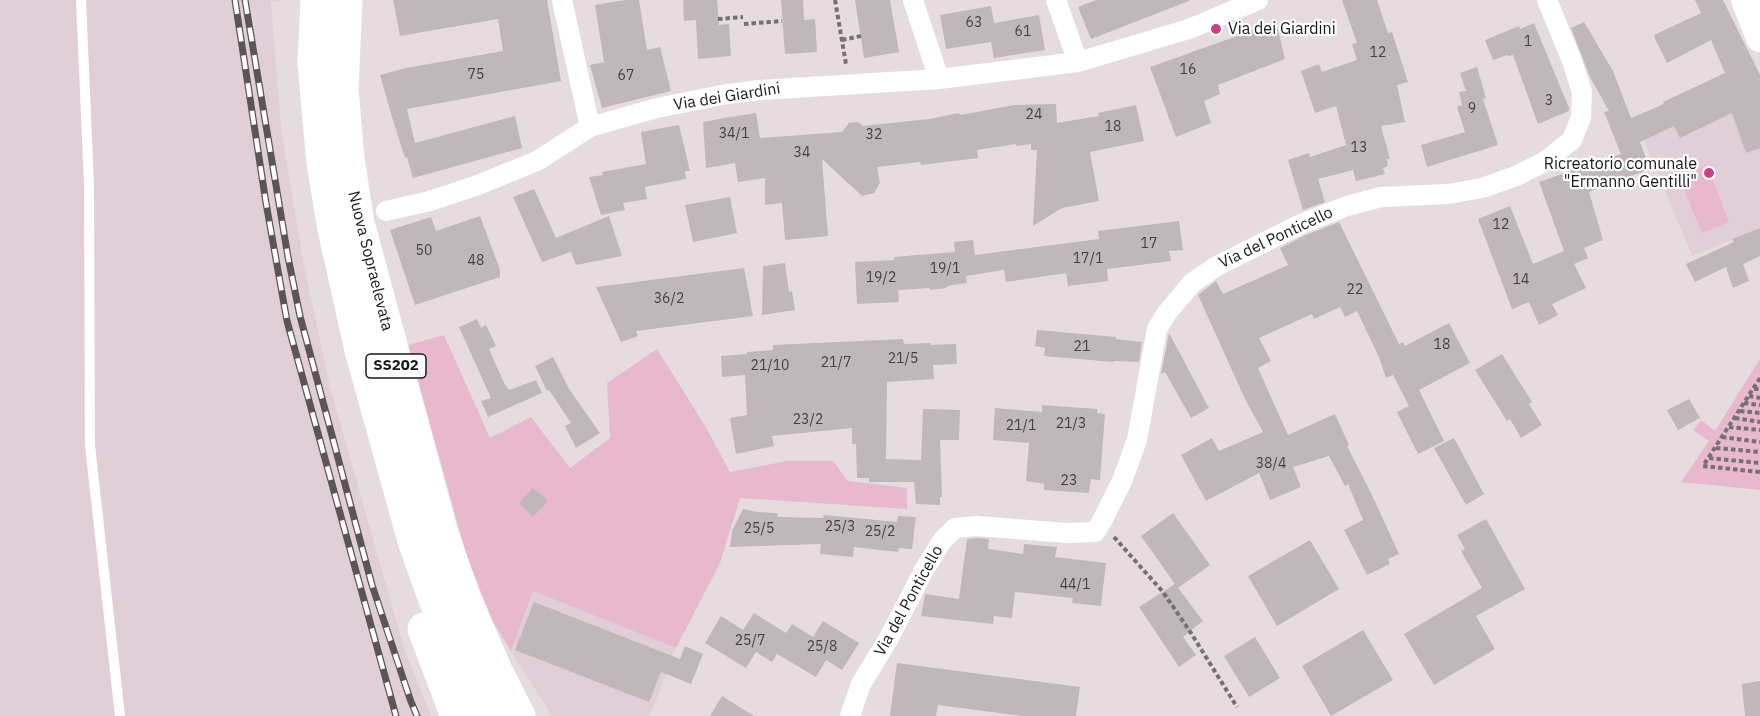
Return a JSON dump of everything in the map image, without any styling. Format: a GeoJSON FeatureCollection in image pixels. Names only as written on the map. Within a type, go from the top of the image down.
{"type":"FeatureCollection","features":[{"type":"Feature","properties":{"kind":"highway","name":"Nuova Sopraelevata"},"geometry":{"type":"LineString","coordinates":[[317,0],[314,63],[323,163],[334,229],[362,350],[415,544],[441,619],[488,716]]}},
{"type":"Feature","properties":{"kind":"highway","name":"Nuova Sopraelevata"},"geometry":{"type":"LineString","coordinates":[[346,0],[342,89],[348,159],[358,223],[442,534],[464,597],[496,671],[519,716]]}},
{"type":"Feature","properties":{"kind":"highway"},"geometry":{"type":"LineString","coordinates":[[362,350],[374,437],[418,611],[457,716]]}},
{"type":"Feature","properties":{"kind":"highway"},"geometry":{"type":"LineString","coordinates":[[464,597],[537,716]]}},
{"type":"Feature","properties":{"kind":"main road"},"geometry":{"type":"LineString","coordinates":[[1745,0],[1759,33]]}},
{"type":"Feature","properties":{"kind":"street"},"geometry":{"type":"LineString","coordinates":[[562,0],[590,127]]}},
{"type":"Feature","properties":{"kind":"street"},"geometry":{"type":"LineString","coordinates":[[913,0],[939,79]]}},
{"type":"Feature","properties":{"kind":"street"},"geometry":{"type":"LineString","coordinates":[[1056,0],[1078,62]]}},
{"type":"Feature","properties":{"kind":"street","name":"Via dei Giardini"},"geometry":{"type":"LineString","coordinates":[[386,211],[430,201],[478,185],[537,161],[590,127],[657,108],[727,94],[794,87],[939,79],[1078,62],[1189,29],[1258,0]]}},
{"type":"Feature","properties":{"kind":"street","name":"Via del Ponticello"},"geometry":{"type":"LineString","coordinates":[[850,716],[861,684],[924,570],[942,541],[955,528],[977,526],[1067,533],[1095,532],[1122,481],[1137,440],[1156,329],[1192,283],[1215,267],[1260,244],[1300,224],[1338,209],[1382,196],[1448,194],[1482,188],[1516,176],[1544,162],[1572,140],[1581,117],[1582,92],[1547,0]]}},
{"type":"Feature","properties":{"kind":"lane"},"geometry":{"type":"LineString","coordinates":[[81,0],[89,185],[90,445],[120,716]]}},
{"type":"Feature","properties":{"kind":"path"},"geometry":{"type":"LineString","coordinates":[[836,0],[849,84]]}},
{"type":"Feature","properties":{"kind":"path"},"geometry":{"type":"LineString","coordinates":[[718,19],[743,17]]}},
{"type":"Feature","properties":{"kind":"path"},"geometry":{"type":"LineString","coordinates":[[744,24],[782,21]]}},
{"type":"Feature","properties":{"kind":"path"},"geometry":{"type":"LineString","coordinates":[[842,40],[861,36]]}},
{"type":"Feature","properties":{"kind":"path"},"geometry":{"type":"LineString","coordinates":[[1759,380],[1703,466],[1760,472]]}},
{"type":"Feature","properties":{"kind":"path"},"geometry":{"type":"LineString","coordinates":[[1754,389],[1760,389]]}},
{"type":"Feature","properties":{"kind":"path"},"geometry":{"type":"LineString","coordinates":[[1749,396],[1760,398]]}},
{"type":"Feature","properties":{"kind":"path"},"geometry":{"type":"LineString","coordinates":[[1744,403],[1760,405]]}},
{"type":"Feature","properties":{"kind":"path"},"geometry":{"type":"LineString","coordinates":[[1740,411],[1760,413]]}},
{"type":"Feature","properties":{"kind":"path"},"geometry":{"type":"LineString","coordinates":[[1734,418],[1760,422]]}},
{"type":"Feature","properties":{"kind":"path"},"geometry":{"type":"LineString","coordinates":[[1729,427],[1760,430]]}},
{"type":"Feature","properties":{"kind":"path"},"geometry":{"type":"LineString","coordinates":[[1722,437],[1760,442]]}},
{"type":"Feature","properties":{"kind":"path"},"geometry":{"type":"LineString","coordinates":[[1716,447],[1760,452]]}},
{"type":"Feature","properties":{"kind":"path"},"geometry":{"type":"LineString","coordinates":[[1709,458],[1760,463]]}},
{"type":"Feature","properties":{"kind":"path"},"geometry":{"type":"LineString","coordinates":[[1101,523],[1163,592],[1237,707]]}},
{"type":"Feature","properties":{"kind":"shaded area"},"geometry":{"type":"Polygon","coordinates":[[[0,0],[285,0],[271,2],[281,128],[304,265],[330,387],[404,648],[431,716],[0,716],[0,0]]]}},
{"type":"Feature","properties":{"kind":"shaded area","name":"Ricreatorio comunale \"Ermanno Gentilli\""},"geometry":{"type":"Polygon","coordinates":[[[1753,59],[1760,75],[1760,228],[1692,256],[1635,118],[1753,59]]]}},
{"type":"Feature","properties":{"kind":"shaded area"},"geometry":{"type":"Polygon","coordinates":[[[1707,165],[1729,222],[1702,233],[1679,178],[1707,165]]]}},
{"type":"Feature","properties":{"kind":"shaded area"},"geometry":{"type":"Polygon","coordinates":[[[444,335],[490,438],[531,417],[570,468],[610,438],[607,383],[657,349],[704,424],[730,472],[787,461],[833,461],[848,481],[907,488],[907,509],[740,498],[720,563],[676,648],[533,591],[511,651],[493,622],[467,557],[408,345],[444,335]]]}},
{"type":"Feature","properties":{"kind":"shaded area"},"geometry":{"type":"Polygon","coordinates":[[[1760,359],[1760,490],[1681,482],[1709,441],[1693,430],[1701,420],[1715,431],[1760,359]]]}},
{"type":"Feature","properties":{"kind":"shaded area"},"geometry":{"type":"Polygon","coordinates":[[[533,591],[676,648],[650,716],[552,716],[511,651],[533,591]]]}},
{"type":"Feature","properties":{"kind":"building"},"geometry":{"type":"Polygon","coordinates":[[[393,0],[547,0],[561,81],[407,109],[415,143],[515,116],[522,148],[413,178],[380,75],[406,68],[503,51],[498,19],[400,36],[393,0]]]}},
{"type":"Feature","properties":{"kind":"building"},"geometry":{"type":"Polygon","coordinates":[[[639,0],[647,50],[660,47],[671,91],[602,108],[590,65],[604,62],[595,5],[639,0]]]}},
{"type":"Feature","properties":{"kind":"building"},"geometry":{"type":"Polygon","coordinates":[[[683,0],[717,0],[719,25],[729,24],[731,56],[698,59],[696,20],[684,21],[683,0]]]}},
{"type":"Feature","properties":{"kind":"building"},"geometry":{"type":"Polygon","coordinates":[[[781,0],[803,0],[804,20],[815,19],[817,52],[785,54],[781,0]]]}},
{"type":"Feature","properties":{"kind":"building"},"geometry":{"type":"Polygon","coordinates":[[[855,0],[890,0],[899,52],[864,58],[855,0]]]}},
{"type":"Feature","properties":{"kind":"building"},"geometry":{"type":"Polygon","coordinates":[[[1096,0],[1189,1],[1091,39],[1078,7],[1096,0]]]}},
{"type":"Feature","properties":{"kind":"building"},"geometry":{"type":"Polygon","coordinates":[[[1342,0],[1377,0],[1388,33],[1392,32],[1408,82],[1397,85],[1405,122],[1381,126],[1390,159],[1387,159],[1388,166],[1383,168],[1385,174],[1356,181],[1353,170],[1318,179],[1325,202],[1303,210],[1288,160],[1309,153],[1310,157],[1346,145],[1336,106],[1315,113],[1301,71],[1319,64],[1322,72],[1357,60],[1352,44],[1357,43],[1342,0]]]}},
{"type":"Feature","properties":{"kind":"building"},"geometry":{"type":"Polygon","coordinates":[[[1695,0],[1723,0],[1760,75],[1760,148],[1746,153],[1732,113],[1680,138],[1674,126],[1640,142],[1650,169],[1589,192],[1603,240],[1584,248],[1588,258],[1574,264],[1586,288],[1552,304],[1558,315],[1539,325],[1529,302],[1512,309],[1478,219],[1510,206],[1533,264],[1564,251],[1539,182],[1621,154],[1604,112],[1609,111],[1590,77],[1571,28],[1584,22],[1613,71],[1631,118],[1725,73],[1711,40],[1667,63],[1656,41],[1654,35],[1701,13],[1695,0]]]}},
{"type":"Feature","properties":{"kind":"building"},"geometry":{"type":"Polygon","coordinates":[[[991,6],[994,23],[1039,15],[1045,50],[994,58],[991,42],[946,49],[940,15],[991,6]]]}},
{"type":"Feature","properties":{"kind":"building"},"geometry":{"type":"Polygon","coordinates":[[[1276,22],[1285,59],[1218,85],[1220,94],[1204,101],[1211,123],[1176,137],[1150,67],[1276,22]]]}},
{"type":"Feature","properties":{"kind":"building"},"geometry":{"type":"Polygon","coordinates":[[[1534,23],[1569,108],[1569,111],[1538,124],[1513,55],[1493,60],[1485,40],[1519,26],[1520,29],[1534,23]]]}},
{"type":"Feature","properties":{"kind":"building"},"geometry":{"type":"Polygon","coordinates":[[[1477,67],[1486,98],[1483,99],[1498,145],[1427,167],[1421,145],[1465,132],[1457,107],[1462,105],[1459,92],[1466,91],[1460,73],[1477,67]]]}},
{"type":"Feature","properties":{"kind":"building"},"geometry":{"type":"Polygon","coordinates":[[[1056,104],[1057,123],[1099,116],[1098,113],[1136,105],[1144,141],[1090,152],[1099,201],[1062,208],[1033,226],[1037,150],[1031,150],[1031,144],[977,150],[978,158],[921,165],[920,162],[877,167],[880,183],[874,193],[862,196],[822,159],[828,236],[785,240],[782,203],[765,205],[765,178],[738,182],[735,163],[706,168],[703,122],[730,117],[756,113],[760,138],[842,132],[849,123],[858,122],[863,126],[929,119],[959,113],[960,115],[1014,105],[1056,104]]]}},
{"type":"Feature","properties":{"kind":"building"},"geometry":{"type":"Polygon","coordinates":[[[679,125],[690,171],[685,171],[686,179],[645,187],[647,199],[623,203],[625,210],[601,215],[589,177],[603,175],[602,172],[646,164],[641,132],[679,125]]]}},
{"type":"Feature","properties":{"kind":"building"},"geometry":{"type":"Polygon","coordinates":[[[534,189],[556,238],[609,216],[622,256],[576,265],[571,252],[542,262],[513,197],[534,189]]]}},
{"type":"Feature","properties":{"kind":"building"},"geometry":{"type":"Polygon","coordinates":[[[730,197],[737,233],[693,242],[685,205],[730,197]]]}},
{"type":"Feature","properties":{"kind":"building"},"geometry":{"type":"Polygon","coordinates":[[[480,216],[500,270],[500,277],[415,305],[390,230],[431,217],[436,231],[480,216]]]}},
{"type":"Feature","properties":{"kind":"building"},"geometry":{"type":"Polygon","coordinates":[[[1179,221],[1183,250],[1169,251],[1171,261],[1107,269],[1108,281],[1068,286],[1066,273],[1006,282],[1004,270],[966,276],[967,283],[946,288],[898,290],[899,302],[857,304],[855,262],[894,260],[894,257],[955,252],[954,242],[973,240],[975,255],[1099,239],[1098,231],[1179,221]]]}},
{"type":"Feature","properties":{"kind":"building"},"geometry":{"type":"Polygon","coordinates":[[[1339,222],[1399,344],[1403,342],[1405,346],[1449,323],[1470,363],[1419,390],[1444,441],[1418,454],[1397,412],[1409,406],[1393,375],[1386,378],[1357,311],[1345,317],[1340,307],[1314,319],[1312,314],[1259,338],[1271,361],[1258,368],[1288,435],[1335,414],[1349,445],[1347,446],[1399,554],[1388,559],[1390,564],[1367,575],[1344,530],[1363,520],[1348,484],[1345,486],[1329,456],[1293,467],[1301,487],[1270,500],[1259,473],[1206,501],[1181,455],[1212,438],[1219,451],[1263,432],[1245,399],[1198,295],[1216,281],[1223,294],[1288,265],[1280,248],[1339,222]]]}},
{"type":"Feature","properties":{"kind":"building"},"geometry":{"type":"Polygon","coordinates":[[[1760,228],[1760,256],[1743,264],[1749,281],[1733,288],[1726,267],[1695,282],[1686,264],[1734,242],[1732,239],[1760,228]]]}},
{"type":"Feature","properties":{"kind":"building"},"geometry":{"type":"Polygon","coordinates":[[[785,263],[789,292],[792,291],[795,310],[762,315],[763,266],[785,263]]]}},
{"type":"Feature","properties":{"kind":"building"},"geometry":{"type":"Polygon","coordinates":[[[744,268],[753,316],[636,331],[638,336],[621,342],[596,287],[744,268]]]}},
{"type":"Feature","properties":{"kind":"building"},"geometry":{"type":"Polygon","coordinates":[[[477,319],[481,328],[486,325],[496,346],[489,349],[509,390],[536,380],[542,393],[488,417],[481,401],[491,398],[459,327],[477,319]]]}},
{"type":"Feature","properties":{"kind":"building"},"geometry":{"type":"Polygon","coordinates":[[[1037,330],[1116,337],[1116,339],[1142,342],[1139,362],[1044,356],[1045,348],[1035,346],[1037,330]]]}},
{"type":"Feature","properties":{"kind":"building"},"geometry":{"type":"Polygon","coordinates":[[[1169,333],[1209,408],[1191,418],[1165,372],[1161,374],[1169,333]]]}},
{"type":"Feature","properties":{"kind":"building"},"geometry":{"type":"Polygon","coordinates":[[[903,339],[904,344],[956,344],[957,364],[933,365],[934,379],[887,382],[886,459],[921,460],[923,409],[960,410],[959,440],[940,440],[942,497],[940,497],[940,505],[916,504],[914,482],[869,482],[869,478],[857,478],[856,444],[852,444],[852,428],[772,436],[774,446],[736,454],[730,418],[747,415],[745,375],[722,377],[721,356],[773,350],[773,345],[903,339]]]}},
{"type":"Feature","properties":{"kind":"building"},"geometry":{"type":"Polygon","coordinates":[[[1502,354],[1532,402],[1529,404],[1542,425],[1521,438],[1510,419],[1507,421],[1475,370],[1502,354]]]}},
{"type":"Feature","properties":{"kind":"building"},"geometry":{"type":"Polygon","coordinates":[[[553,357],[569,389],[600,433],[576,448],[565,426],[571,423],[549,390],[547,391],[535,366],[553,357]]]}},
{"type":"Feature","properties":{"kind":"building"},"geometry":{"type":"Polygon","coordinates":[[[1689,399],[1700,418],[1678,430],[1667,410],[1689,399]]]}},
{"type":"Feature","properties":{"kind":"building"},"geometry":{"type":"Polygon","coordinates":[[[1042,405],[1097,409],[1097,413],[1105,414],[1100,480],[1091,479],[1089,493],[1044,490],[1044,484],[1026,481],[1029,443],[993,440],[995,408],[1042,412],[1042,405]]]}},
{"type":"Feature","properties":{"kind":"building"},"geometry":{"type":"Polygon","coordinates":[[[1454,438],[1484,494],[1466,505],[1434,448],[1454,438]]]}},
{"type":"Feature","properties":{"kind":"building"},"geometry":{"type":"Polygon","coordinates":[[[533,488],[548,501],[533,517],[519,503],[533,488]]]}},
{"type":"Feature","properties":{"kind":"building"},"geometry":{"type":"Polygon","coordinates":[[[743,509],[777,513],[778,517],[823,518],[824,515],[897,522],[898,516],[916,517],[912,549],[899,548],[898,552],[854,547],[853,557],[820,554],[821,544],[730,547],[732,531],[743,509]]]}},
{"type":"Feature","properties":{"kind":"building"},"geometry":{"type":"Polygon","coordinates":[[[1173,513],[1210,565],[1178,588],[1203,621],[1183,637],[1196,655],[1179,667],[1139,607],[1175,584],[1141,536],[1173,513]]]}},
{"type":"Feature","properties":{"kind":"building"},"geometry":{"type":"Polygon","coordinates":[[[1486,519],[1525,589],[1476,616],[1495,649],[1434,685],[1404,634],[1482,588],[1461,551],[1465,549],[1457,535],[1486,519]]]}},
{"type":"Feature","properties":{"kind":"building"},"geometry":{"type":"Polygon","coordinates":[[[967,539],[989,539],[988,549],[1023,554],[1024,544],[1057,547],[1055,557],[1106,563],[1101,606],[1072,603],[1073,598],[1015,592],[1012,618],[994,616],[993,624],[921,616],[925,594],[959,599],[967,539]]]}},
{"type":"Feature","properties":{"kind":"building"},"geometry":{"type":"Polygon","coordinates":[[[1310,540],[1339,589],[1277,626],[1248,576],[1310,540]]]}},
{"type":"Feature","properties":{"kind":"building"},"geometry":{"type":"Polygon","coordinates":[[[534,602],[680,659],[685,646],[703,654],[691,684],[661,672],[649,702],[515,650],[534,602]]]}},
{"type":"Feature","properties":{"kind":"building"},"geometry":{"type":"Polygon","coordinates":[[[754,613],[786,633],[792,624],[813,637],[823,621],[859,643],[842,670],[826,660],[816,677],[777,654],[772,662],[756,652],[746,668],[705,643],[721,616],[743,630],[754,613]]]}},
{"type":"Feature","properties":{"kind":"building"},"geometry":{"type":"Polygon","coordinates":[[[1363,630],[1393,680],[1331,716],[1302,666],[1363,630]]]}},
{"type":"Feature","properties":{"kind":"building"},"geometry":{"type":"Polygon","coordinates":[[[1255,637],[1280,678],[1249,697],[1224,656],[1255,637]]]}},
{"type":"Feature","properties":{"kind":"building"},"geometry":{"type":"Polygon","coordinates":[[[897,663],[1080,687],[1076,716],[1022,716],[938,705],[936,716],[890,716],[897,663]]]}},
{"type":"Feature","properties":{"kind":"building"},"geometry":{"type":"Polygon","coordinates":[[[1760,681],[1760,716],[1745,716],[1742,684],[1760,681]]]}},
{"type":"Feature","properties":{"kind":"building"},"geometry":{"type":"Polygon","coordinates":[[[722,696],[754,716],[710,716],[722,696]]]}},
{"type":"Feature","properties":{"kind":"railway"},"geometry":{"type":"LineString","coordinates":[[235,0],[266,203],[287,321],[396,716]]}},
{"type":"Feature","properties":{"kind":"railway"},"geometry":{"type":"LineString","coordinates":[[245,0],[300,316],[372,585],[417,716]]}},
{"type":"Feature","properties":{"kind":"place","name":"Via dei Giardini"},"geometry":{"type":"Point","coordinates":[1216,29]}},
{"type":"Feature","properties":{"kind":"place","name":"Ricreatorio comunale \"Ermanno Gentilli\""},"geometry":{"type":"Point","coordinates":[1709,173]}}]}
